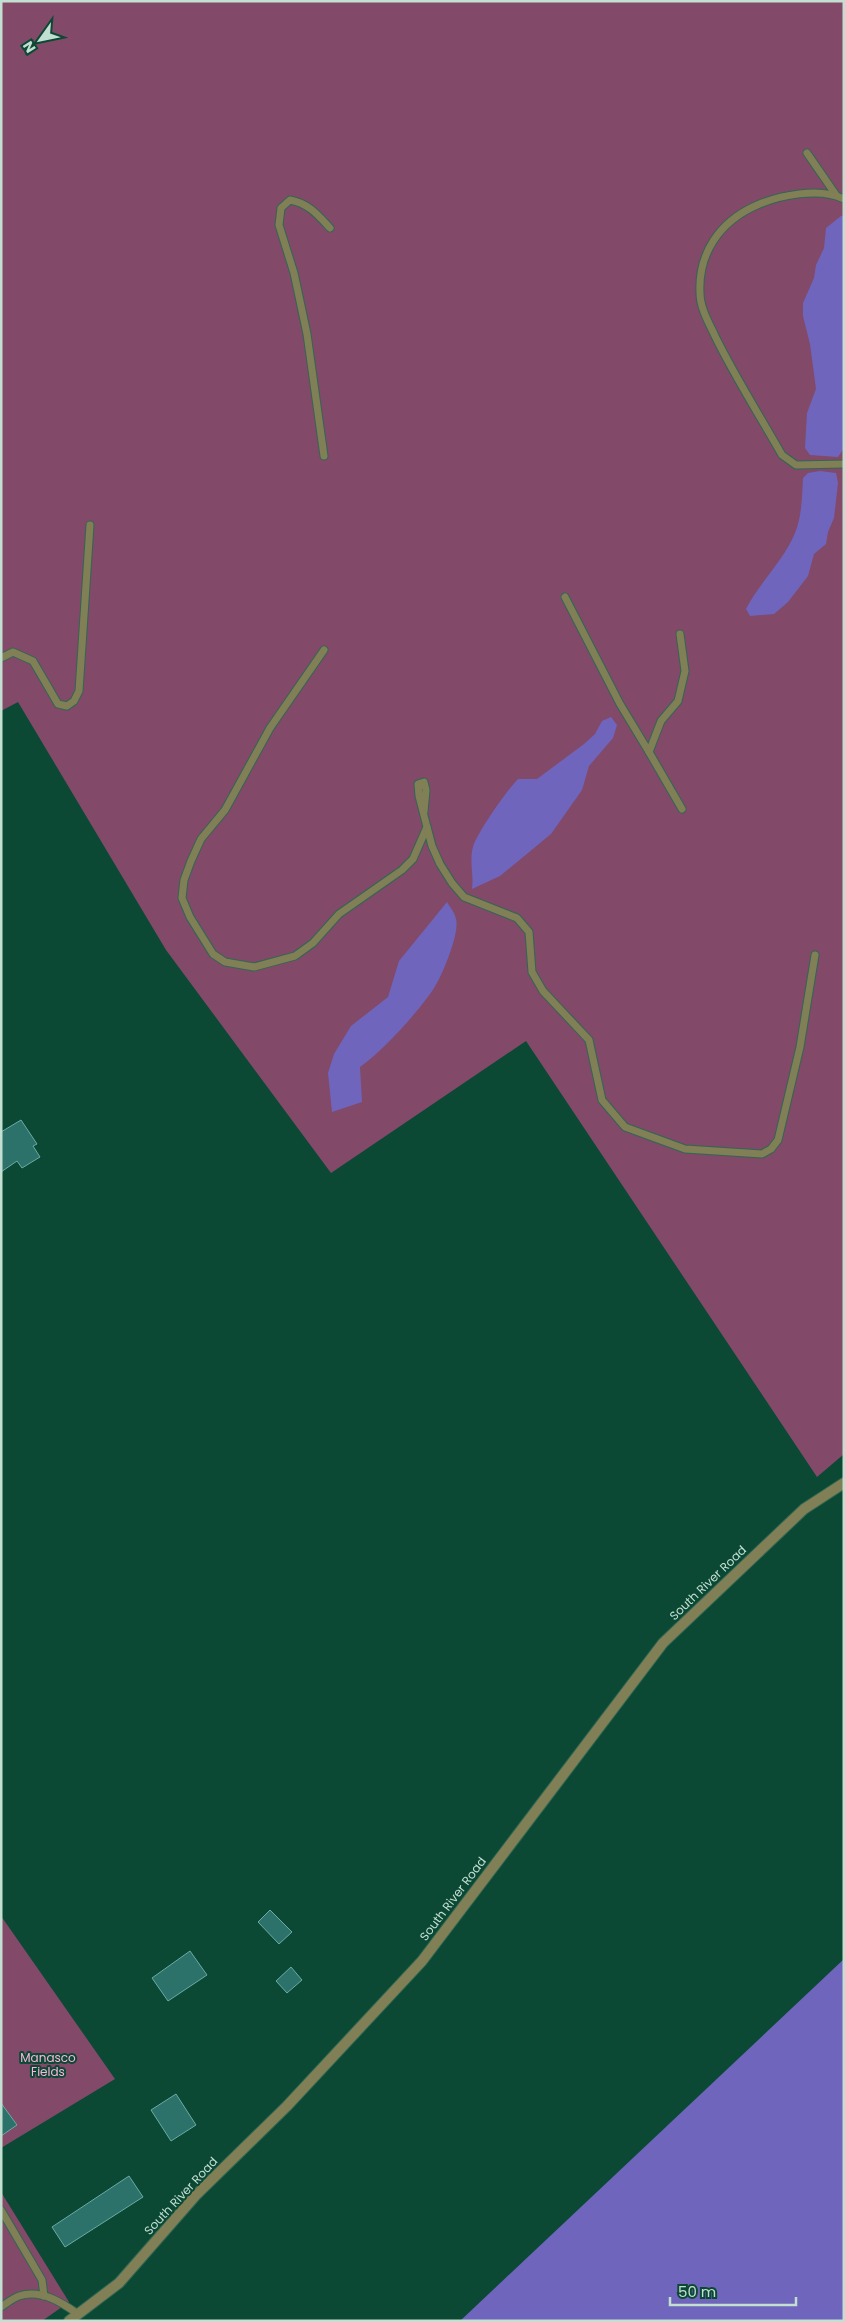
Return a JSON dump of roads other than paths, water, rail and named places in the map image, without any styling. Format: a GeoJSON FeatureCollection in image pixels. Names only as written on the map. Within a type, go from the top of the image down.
{"type":"FeatureCollection","features":[{"type":"Feature","properties":{"kind":"street","name":"South River Road"},"geometry":{"type":"LineString","coordinates":[[69,2321],[119,2283],[196,2195],[288,2106],[422,1961],[663,1643],[804,1509],[844,1483]]}},
{"type":"Feature","properties":{"kind":"lane"},"geometry":{"type":"LineString","coordinates":[[807,153],[836,195]]}},
{"type":"Feature","properties":{"kind":"lane"},"geometry":{"type":"LineString","coordinates":[[844,199],[836,195],[799,194],[780,196],[745,211],[731,220],[715,237],[706,253],[700,294],[705,316],[725,356],[782,456],[796,465],[844,464]]}},
{"type":"Feature","properties":{"kind":"lane"},"geometry":{"type":"LineString","coordinates":[[324,456],[307,334],[294,273],[279,226],[281,208],[290,200],[300,202],[311,208],[330,228]]}},
{"type":"Feature","properties":{"kind":"lane"},"geometry":{"type":"LineString","coordinates":[[1,658],[12,652],[33,661],[58,704],[68,706],[74,701],[79,691],[90,525]]}},
{"type":"Feature","properties":{"kind":"lane"},"geometry":{"type":"LineString","coordinates":[[565,598],[620,704],[682,809]]}},
{"type":"Feature","properties":{"kind":"lane"},"geometry":{"type":"LineString","coordinates":[[649,752],[661,720],[678,701],[684,670],[680,634]]}},
{"type":"Feature","properties":{"kind":"lane"},"geometry":{"type":"LineString","coordinates":[[324,650],[270,728],[225,810],[201,839],[184,880],[182,898],[190,917],[213,954],[225,962],[254,967],[295,956],[313,943],[339,914],[402,870],[413,860],[426,827]]}},
{"type":"Feature","properties":{"kind":"lane"},"geometry":{"type":"LineString","coordinates":[[424,812],[426,827],[440,864],[464,897],[518,918],[529,932],[532,972],[543,991],[589,1040],[602,1100],[625,1127],[685,1149],[762,1154],[771,1149],[778,1140],[800,1048],[815,956]]}},
{"type":"Feature","properties":{"kind":"lane"},"geometry":{"type":"LineString","coordinates":[[1,2210],[42,2280],[44,2296]]}},
{"type":"Feature","properties":{"kind":"lane"},"geometry":{"type":"LineString","coordinates":[[1,2307],[19,2296],[44,2296],[57,2298],[78,2314]]}},
{"type":"Feature","properties":{"kind":"park label","name":"Manasco Fields"},"geometry":{"type":"Point","coordinates":[48,2065]}}]}
